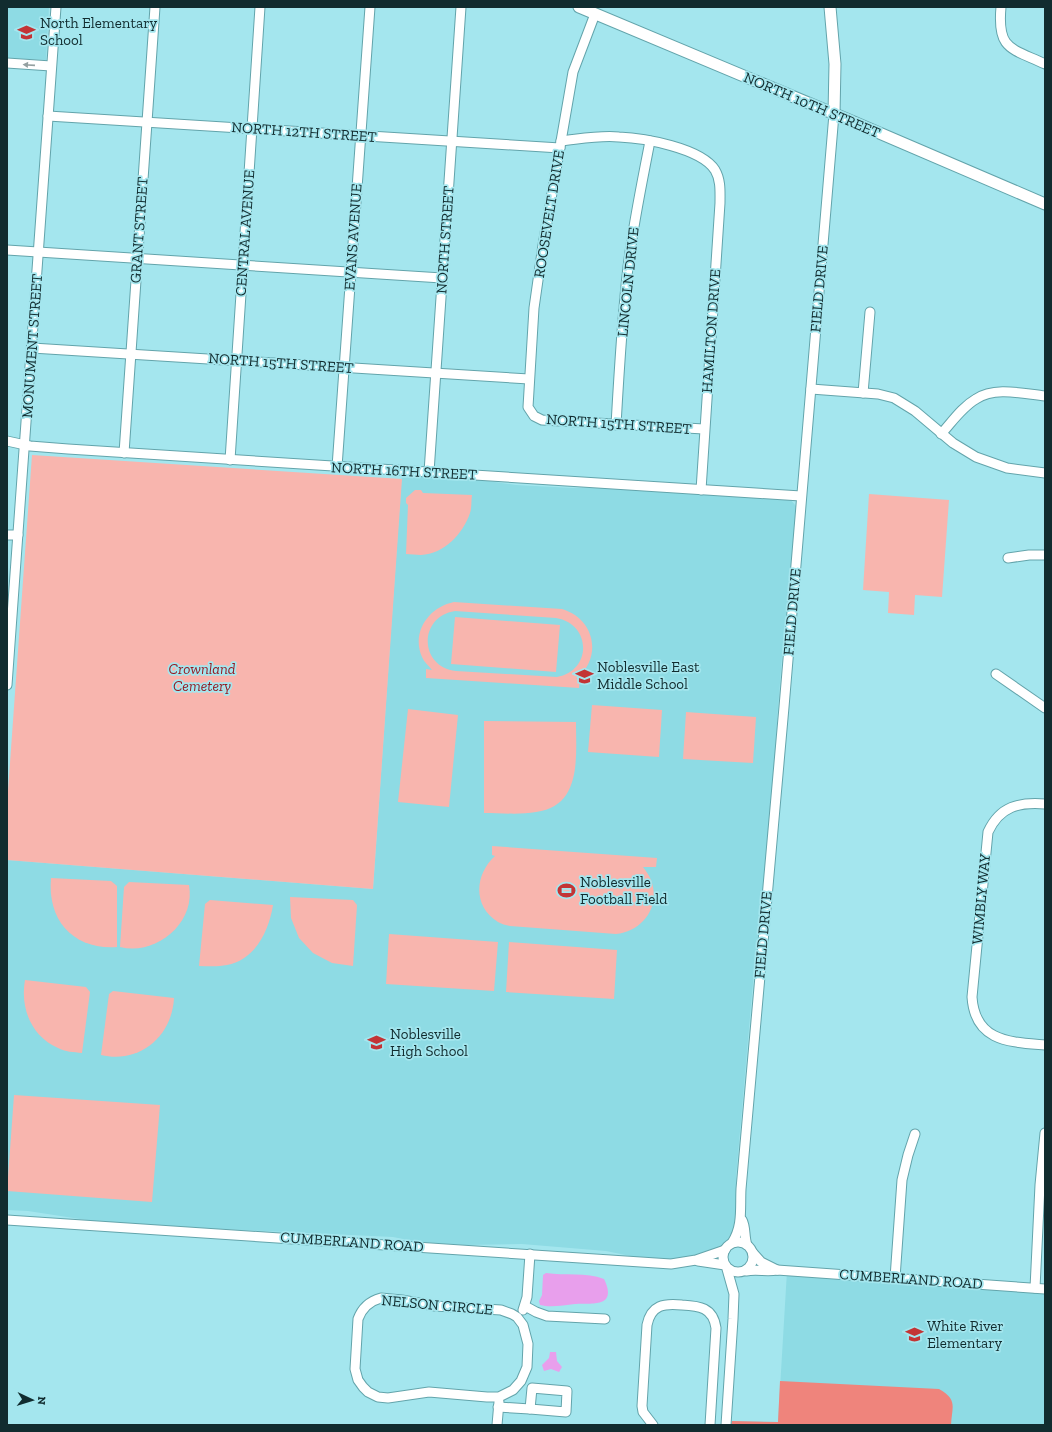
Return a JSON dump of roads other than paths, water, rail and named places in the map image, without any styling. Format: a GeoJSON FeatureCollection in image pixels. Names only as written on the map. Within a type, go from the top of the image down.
{"type":"FeatureCollection","features":[{"type":"Feature","properties":{"kind":"main road","name":"NORTH 10TH STREET"},"geometry":{"type":"LineString","coordinates":[[579,7],[1045,204]]}},
{"type":"Feature","properties":{"kind":"main road","name":"FIELD DRIVE"},"geometry":{"type":"LineString","coordinates":[[830,7],[835,64],[834,114]]}},
{"type":"Feature","properties":{"kind":"street","name":"MONUMENT STREET"},"geometry":{"type":"LineString","coordinates":[[7,684],[9,629],[25,445],[56,7]]}},
{"type":"Feature","properties":{"kind":"street","name":"GRANT STREET"},"geometry":{"type":"LineString","coordinates":[[124,453],[155,7]]}},
{"type":"Feature","properties":{"kind":"street","name":"CENTRAL AVENUE"},"geometry":{"type":"LineString","coordinates":[[230,460],[260,7]]}},
{"type":"Feature","properties":{"kind":"street","name":"EVANS AVENUE"},"geometry":{"type":"LineString","coordinates":[[337,467],[370,7]]}},
{"type":"Feature","properties":{"kind":"street","name":"NORTH STREET"},"geometry":{"type":"LineString","coordinates":[[429,472],[461,7]]}},
{"type":"Feature","properties":{"kind":"street"},"geometry":{"type":"LineString","coordinates":[[1001,7],[1000,31],[1005,43],[1045,64]]}},
{"type":"Feature","properties":{"kind":"street","name":"ROOSEVELT DRIVE"},"geometry":{"type":"LineString","coordinates":[[534,416],[528,407],[534,308],[543,245],[573,72],[595,14]]}},
{"type":"Feature","properties":{"kind":"street"},"geometry":{"type":"LineString","coordinates":[[7,63],[51,66]]}},
{"type":"Feature","properties":{"kind":"street","name":"FIELD DRIVE"},"geometry":{"type":"LineString","coordinates":[[741,1216],[741,1189],[834,114]]}},
{"type":"Feature","properties":{"kind":"street","name":"NORTH 12TH STREET"},"geometry":{"type":"LineString","coordinates":[[48,116],[452,141],[561,144],[593,137],[619,136],[650,141],[678,148],[703,159],[710,164],[716,173]]}},
{"type":"Feature","properties":{"kind":"street","name":"LINCOLN DRIVE"},"geometry":{"type":"LineString","coordinates":[[616,425],[623,316],[628,266],[634,222],[650,141]]}},
{"type":"Feature","properties":{"kind":"street","name":"HAMILTON DRIVE"},"geometry":{"type":"LineString","coordinates":[[701,490],[720,203],[720,183],[716,173]]}},
{"type":"Feature","properties":{"kind":"street"},"geometry":{"type":"LineString","coordinates":[[7,250],[442,278]]}},
{"type":"Feature","properties":{"kind":"street"},"geometry":{"type":"LineString","coordinates":[[863,393],[870,312]]}},
{"type":"Feature","properties":{"kind":"street","name":"NORTH 15TH STREET"},"geometry":{"type":"LineString","coordinates":[[32,348],[530,379]]}},
{"type":"Feature","properties":{"kind":"street"},"geometry":{"type":"LineString","coordinates":[[811,389],[887,396],[902,401],[916,411],[941,434],[963,450],[990,463],[1019,470],[1045,473]]}},
{"type":"Feature","properties":{"kind":"street"},"geometry":{"type":"LineString","coordinates":[[941,434],[969,404],[983,395],[999,392],[1045,396]]}},
{"type":"Feature","properties":{"kind":"street","name":"NORTH 15TH STREET"},"geometry":{"type":"LineString","coordinates":[[534,416],[542,420],[704,430]]}},
{"type":"Feature","properties":{"kind":"street","name":"NORTH 16TH STREET"},"geometry":{"type":"LineString","coordinates":[[7,441],[25,445],[124,453],[801,496]]}},
{"type":"Feature","properties":{"kind":"street"},"geometry":{"type":"LineString","coordinates":[[7,535],[18,535]]}},
{"type":"Feature","properties":{"kind":"street"},"geometry":{"type":"LineString","coordinates":[[1008,558],[1029,555],[1045,555]]}},
{"type":"Feature","properties":{"kind":"street"},"geometry":{"type":"LineString","coordinates":[[996,674],[1045,708]]}},
{"type":"Feature","properties":{"kind":"street","name":"WIMBLY WAY"},"geometry":{"type":"LineString","coordinates":[[1045,804],[1022,803],[1010,808],[997,818],[988,832],[972,997],[976,1016],[988,1031],[1002,1039],[1045,1045]]}},
{"type":"Feature","properties":{"kind":"street"},"geometry":{"type":"LineString","coordinates":[[1035,1288],[1040,1185],[1045,1133]]}},
{"type":"Feature","properties":{"kind":"street"},"geometry":{"type":"LineString","coordinates":[[895,1278],[902,1180],[915,1134]]}},
{"type":"Feature","properties":{"kind":"street"},"geometry":{"type":"LineString","coordinates":[[726,1425],[734,1294],[723,1255],[724,1250],[732,1243],[739,1228],[741,1216]]}},
{"type":"Feature","properties":{"kind":"street"},"geometry":{"type":"LineString","coordinates":[[734,1294],[744,1272],[752,1263],[753,1253],[747,1245],[744,1223],[741,1216]]}},
{"type":"Feature","properties":{"kind":"street","name":"CUMBERLAND ROAD"},"geometry":{"type":"LineString","coordinates":[[7,1220],[672,1264],[696,1260],[724,1250]]}},
{"type":"Feature","properties":{"kind":"street"},"geometry":{"type":"LineString","coordinates":[[732,1243],[737,1242],[747,1245]]}},
{"type":"Feature","properties":{"kind":"street","name":"CUMBERLAND ROAD"},"geometry":{"type":"LineString","coordinates":[[753,1253],[761,1262],[777,1270]]}},
{"type":"Feature","properties":{"kind":"street"},"geometry":{"type":"LineString","coordinates":[[497,1425],[499,1397],[507,1394],[517,1386],[521,1381],[527,1367],[529,1352],[527,1336],[523,1324],[517,1318],[525,1306],[527,1297],[530,1254]]}},
{"type":"Feature","properties":{"kind":"street","name":"CUMBERLAND ROAD"},"geometry":{"type":"LineString","coordinates":[[696,1260],[726,1267]]}},
{"type":"Feature","properties":{"kind":"street"},"geometry":{"type":"LineString","coordinates":[[726,1267],[732,1271],[744,1272]]}},
{"type":"Feature","properties":{"kind":"street","name":"CUMBERLAND ROAD"},"geometry":{"type":"LineString","coordinates":[[744,1272],[756,1270],[769,1272],[777,1270],[1045,1289]]}},
{"type":"Feature","properties":{"kind":"street","name":"NELSON CIRCLE"},"geometry":{"type":"LineString","coordinates":[[499,1397],[430,1392],[388,1398],[373,1395],[363,1387],[358,1380],[355,1369],[358,1319],[360,1312],[369,1303],[382,1298],[434,1306],[501,1310],[517,1318]]}},
{"type":"Feature","properties":{"kind":"street"},"geometry":{"type":"LineString","coordinates":[[653,1425],[646,1417],[642,1406],[647,1325],[651,1312],[662,1305],[668,1304],[702,1307],[714,1318],[716,1328],[710,1425]]}},
{"type":"Feature","properties":{"kind":"street"},"geometry":{"type":"LineString","coordinates":[[525,1306],[547,1316],[605,1319]]}},
{"type":"Feature","properties":{"kind":"street"},"geometry":{"type":"LineString","coordinates":[[498,1407],[530,1409]]}},
{"type":"Feature","properties":{"kind":"place","name":"North Elementary School"},"geometry":{"type":"Point","coordinates":[27,32]}},
{"type":"Feature","properties":{"kind":"place","name":"Noblesville East Middle School"},"geometry":{"type":"Point","coordinates":[584,676]}},
{"type":"Feature","properties":{"kind":"place","name":"Noblesville Football Field"},"geometry":{"type":"Point","coordinates":[567,891]}},
{"type":"Feature","properties":{"kind":"place","name":"Noblesville High School"},"geometry":{"type":"Point","coordinates":[377,1043]}},
{"type":"Feature","properties":{"kind":"place","name":"White River Elementary"},"geometry":{"type":"Point","coordinates":[914,1335]}},
{"type":"Feature","properties":{"kind":"park label","name":"Crownland Cemetery"},"geometry":{"type":"Point","coordinates":[202,678]}}]}
